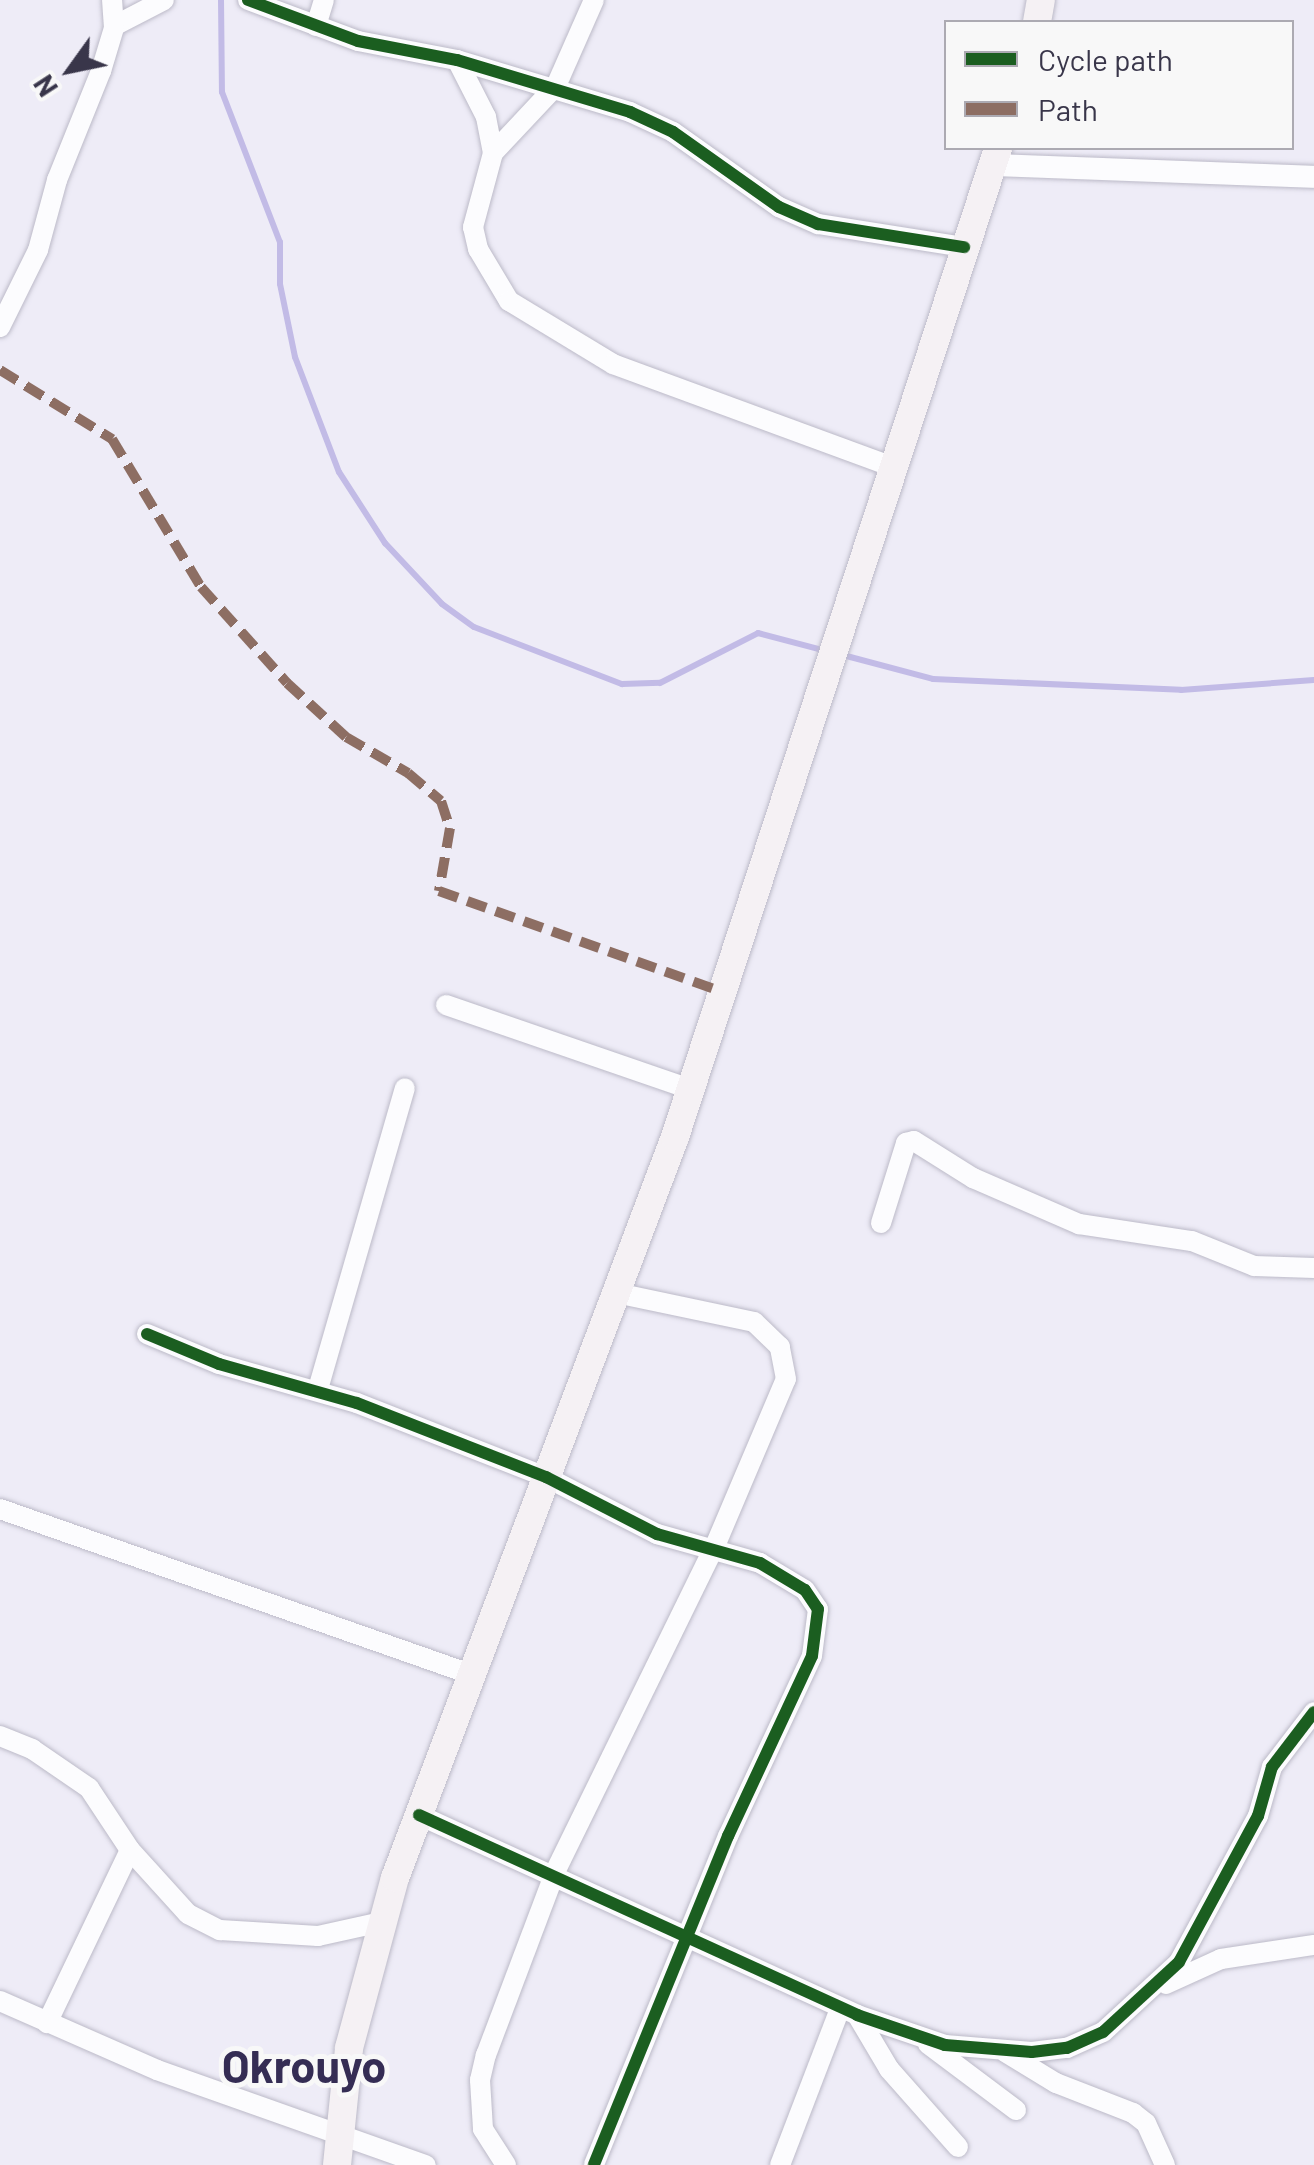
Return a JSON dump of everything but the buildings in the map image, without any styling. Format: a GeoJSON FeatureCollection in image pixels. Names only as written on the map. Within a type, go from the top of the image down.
{"type":"FeatureCollection","features":[{"type":"Feature","properties":{"kind":"main road"},"geometry":{"type":"LineString","coordinates":[[337,2165],[349,2048],[381,1922],[690,1088],[794,756],[895,468],[995,156]]}},
{"type":"Feature","properties":{"kind":"street"},"geometry":{"type":"LineString","coordinates":[[112,0],[115,27]]}},
{"type":"Feature","properties":{"kind":"street"},"geometry":{"type":"LineString","coordinates":[[0,327],[38,250],[125,0]]}},
{"type":"Feature","properties":{"kind":"street"},"geometry":{"type":"LineString","coordinates":[[115,27],[164,0]]}},
{"type":"Feature","properties":{"kind":"street"},"geometry":{"type":"LineString","coordinates":[[248,0],[358,41],[458,60],[556,86],[672,132],[779,207],[818,224],[964,247]]}},
{"type":"Feature","properties":{"kind":"street"},"geometry":{"type":"LineString","coordinates":[[316,26],[324,0]]}},
{"type":"Feature","properties":{"kind":"street"},"geometry":{"type":"LineString","coordinates":[[493,153],[556,86],[594,0]]}},
{"type":"Feature","properties":{"kind":"street"},"geometry":{"type":"LineString","coordinates":[[458,60],[486,117],[493,153],[473,227],[478,249],[508,301],[614,364],[895,468]]}},
{"type":"Feature","properties":{"kind":"street"},"geometry":{"type":"LineString","coordinates":[[995,156],[1312,175]]}},
{"type":"Feature","properties":{"kind":"street"},"geometry":{"type":"LineString","coordinates":[[446,1005],[690,1088]]}},
{"type":"Feature","properties":{"kind":"street"},"geometry":{"type":"LineString","coordinates":[[318,1389],[405,1088]]}},
{"type":"Feature","properties":{"kind":"street"},"geometry":{"type":"LineString","coordinates":[[880,1223],[906,1143],[914,1141],[973,1178],[1079,1224],[1192,1242],[1254,1266],[1314,1268]]}},
{"type":"Feature","properties":{"kind":"street"},"geometry":{"type":"LineString","coordinates":[[506,2165],[484,2139],[480,2080],[555,1872],[715,1546],[782,1395],[786,1362],[780,1347],[754,1322],[616,1293]]}},
{"type":"Feature","properties":{"kind":"street"},"geometry":{"type":"LineString","coordinates":[[147,1334],[219,1364],[318,1389],[546,1477],[656,1534],[715,1546],[805,1590],[821,1619],[812,1656],[728,1836],[594,2165]]}},
{"type":"Feature","properties":{"kind":"street"},"geometry":{"type":"LineString","coordinates":[[1,1510],[473,1676]]}},
{"type":"Feature","properties":{"kind":"street"},"geometry":{"type":"LineString","coordinates":[[1152,1993],[1204,1926],[1258,1816],[1272,1767],[1314,1712]]}},
{"type":"Feature","properties":{"kind":"street"},"geometry":{"type":"LineString","coordinates":[[0,1736],[32,1749],[89,1788],[130,1850],[188,1914],[220,1930],[318,1936],[381,1922]]}},
{"type":"Feature","properties":{"kind":"street"},"geometry":{"type":"LineString","coordinates":[[419,1815],[555,1872],[848,2012],[922,2040],[1003,2051],[1067,2048],[1103,2032],[1152,1993],[1220,1959],[1314,1945]]}},
{"type":"Feature","properties":{"kind":"street"},"geometry":{"type":"LineString","coordinates":[[47,2023],[130,1850]]}},
{"type":"Feature","properties":{"kind":"street"},"geometry":{"type":"LineString","coordinates":[[0,2001],[246,2104],[338,2130],[426,2165]]}},
{"type":"Feature","properties":{"kind":"street"},"geometry":{"type":"LineString","coordinates":[[848,2012],[889,2069],[958,2147]]}},
{"type":"Feature","properties":{"kind":"street"},"geometry":{"type":"LineString","coordinates":[[780,2165],[848,2012]]}},
{"type":"Feature","properties":{"kind":"street"},"geometry":{"type":"LineString","coordinates":[[922,2040],[1016,2110]]}},
{"type":"Feature","properties":{"kind":"street"},"geometry":{"type":"LineString","coordinates":[[1003,2051],[1056,2083],[1134,2113],[1146,2123],[1165,2165]]}},
{"type":"Feature","properties":{"kind":"waterway"},"geometry":{"type":"LineString","coordinates":[[221,0],[222,92],[280,242],[280,284],[295,357],[339,472],[385,543],[442,604],[474,627],[622,684],[660,683],[758,633],[826,651]]}},
{"type":"Feature","properties":{"kind":"waterway"},"geometry":{"type":"LineString","coordinates":[[839,654],[933,679],[1181,690],[1314,680]]}},
{"type":"Feature","properties":{"kind":"marked path"},"geometry":{"type":"LineString","coordinates":[[0,370],[112,439],[201,587],[287,683],[346,737],[408,773],[441,801],[450,828],[439,891],[722,992]]}},
{"type":"Feature","properties":{"kind":"cycle path"},"geometry":{"type":"LineString","coordinates":[[248,0],[358,41],[457,60],[630,112],[673,132],[779,207],[818,224],[964,247]]}},
{"type":"Feature","properties":{"kind":"cycle path"},"geometry":{"type":"LineString","coordinates":[[147,1334],[219,1364],[357,1403],[546,1477],[657,1534],[760,1563],[805,1590],[818,1609],[812,1656],[728,1836],[594,2165]]}},
{"type":"Feature","properties":{"kind":"cycle path"},"geometry":{"type":"LineString","coordinates":[[419,1815],[857,2015],[945,2045],[1032,2052],[1067,2048],[1103,2032],[1179,1962],[1258,1816],[1272,1767],[1314,1712]]}},
{"type":"Feature","properties":{"kind":"district","name":"Okrouyo"},"geometry":{"type":"Point","coordinates":[304,2066]}}]}
